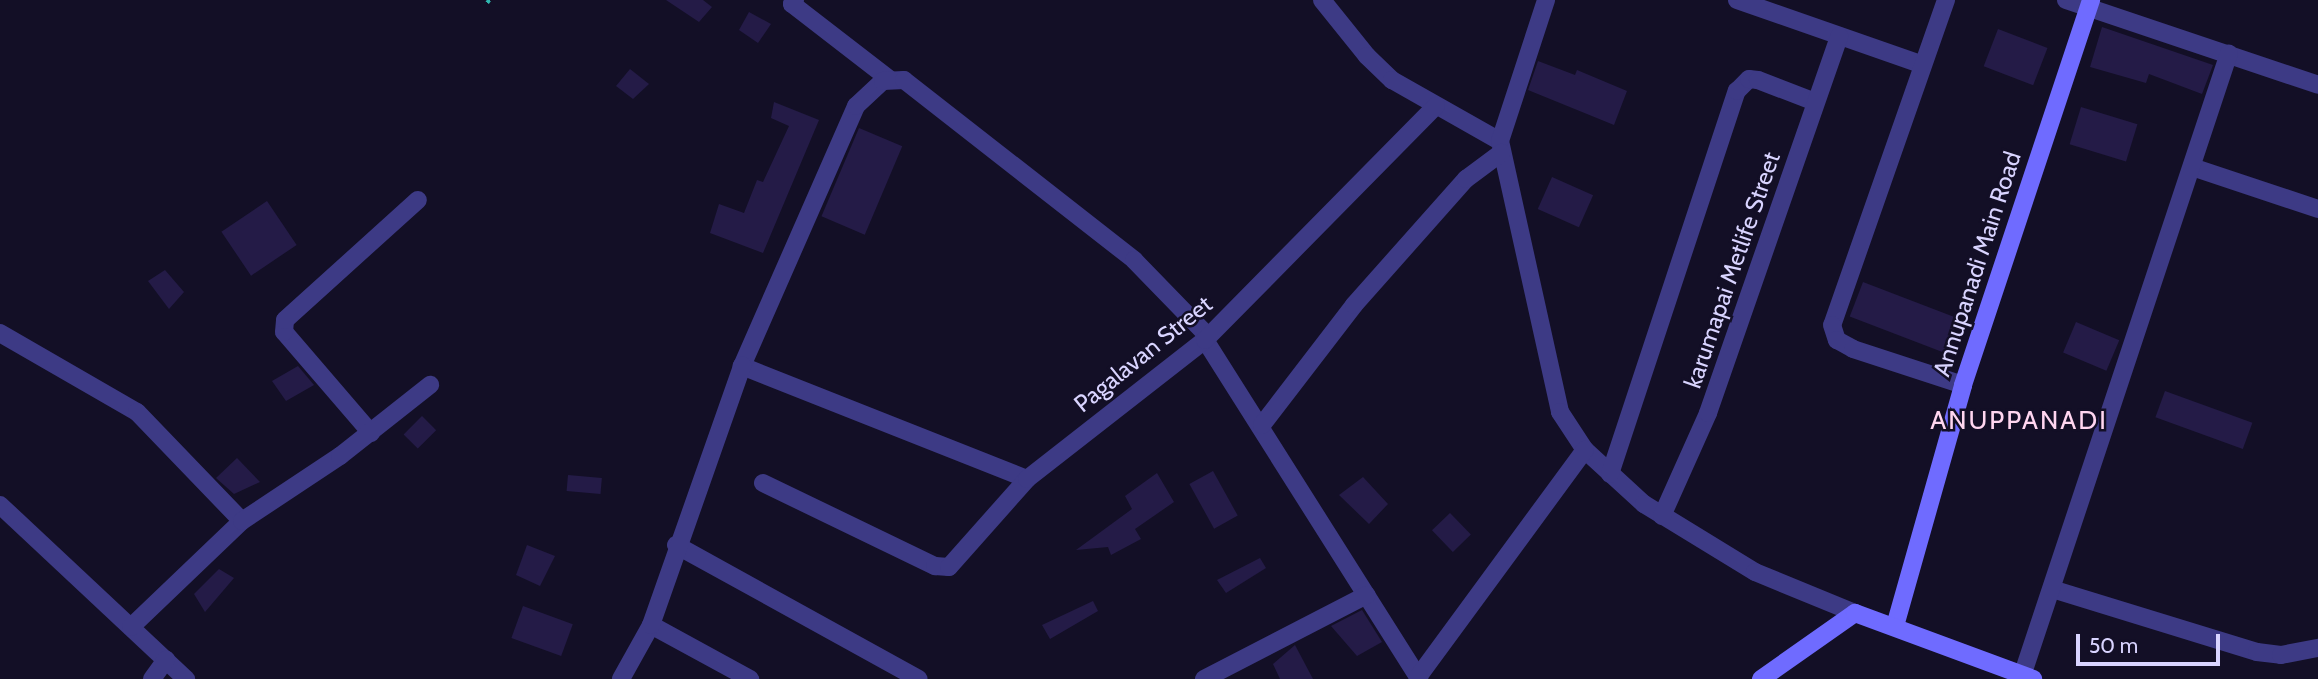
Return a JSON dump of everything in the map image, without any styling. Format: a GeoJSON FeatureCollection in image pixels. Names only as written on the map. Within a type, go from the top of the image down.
{"type":"FeatureCollection","features":[{"type":"Feature","properties":{"kind":"street"},"geometry":{"type":"LineString","coordinates":[[795,0],[792,4],[889,79],[904,80],[1134,260],[1207,338],[1418,678],[1585,450]]}},
{"type":"Feature","properties":{"kind":"street"},"geometry":{"type":"LineString","coordinates":[[1322,0],[1375,64],[1501,147]]}},
{"type":"Feature","properties":{"kind":"street"},"geometry":{"type":"LineString","coordinates":[[1546,0],[1501,147],[1560,412],[1585,450],[1662,516],[1755,572],[1855,613],[2028,677],[2052,589],[2229,53]]}},
{"type":"Feature","properties":{"kind":"street"},"geometry":{"type":"LineString","coordinates":[[1737,0],[1921,64]]}},
{"type":"Feature","properties":{"kind":"street"},"geometry":{"type":"LineString","coordinates":[[1946,0],[1921,64],[1832,325],[1837,340],[1853,349],[1963,384]]}},
{"type":"Feature","properties":{"kind":"street"},"geometry":{"type":"LineString","coordinates":[[2066,0],[2089,4],[2318,85]]}},
{"type":"Feature","properties":{"kind":"street","name":"Annupanadi Main Road"},"geometry":{"type":"LineString","coordinates":[[1895,626],[1963,384],[2089,4]]}},
{"type":"Feature","properties":{"kind":"street","name":"karumapai Metlife Street"},"geometry":{"type":"LineString","coordinates":[[1662,516],[1708,413],[1839,36]]}},
{"type":"Feature","properties":{"kind":"street"},"geometry":{"type":"LineString","coordinates":[[621,679],[651,625],[676,545],[742,366],[856,106],[889,79]]}},
{"type":"Feature","properties":{"kind":"street"},"geometry":{"type":"LineString","coordinates":[[1610,474],[1737,91],[1749,79],[1758,80],[1815,102]]}},
{"type":"Feature","properties":{"kind":"street","name":"Pagalavan Street"},"geometry":{"type":"LineString","coordinates":[[764,483],[935,566],[949,567],[960,558],[1027,479],[1207,338],[1436,106]]}},
{"type":"Feature","properties":{"kind":"street"},"geometry":{"type":"LineString","coordinates":[[1262,425],[1354,305],[1466,179],[1501,147]]}},
{"type":"Feature","properties":{"kind":"street"},"geometry":{"type":"LineString","coordinates":[[2192,167],[2318,209]]}},
{"type":"Feature","properties":{"kind":"street"},"geometry":{"type":"LineString","coordinates":[[371,433],[284,332],[285,320],[418,200]]}},
{"type":"Feature","properties":{"kind":"street"},"geometry":{"type":"LineString","coordinates":[[0,333],[137,412],[242,521]]}},
{"type":"Feature","properties":{"kind":"street"},"geometry":{"type":"LineString","coordinates":[[742,366],[1027,479]]}},
{"type":"Feature","properties":{"kind":"street"},"geometry":{"type":"LineString","coordinates":[[131,627],[242,521],[371,433],[430,385]]}},
{"type":"Feature","properties":{"kind":"street"},"geometry":{"type":"LineString","coordinates":[[0,505],[186,679]]}},
{"type":"Feature","properties":{"kind":"street"},"geometry":{"type":"LineString","coordinates":[[676,545],[919,679]]}},
{"type":"Feature","properties":{"kind":"street"},"geometry":{"type":"LineString","coordinates":[[2052,589],[2257,652],[2281,655],[2318,648]]}},
{"type":"Feature","properties":{"kind":"street"},"geometry":{"type":"LineString","coordinates":[[1204,679],[1367,595]]}},
{"type":"Feature","properties":{"kind":"street"},"geometry":{"type":"LineString","coordinates":[[1762,679],[1855,613]]}},
{"type":"Feature","properties":{"kind":"street"},"geometry":{"type":"LineString","coordinates":[[651,625],[750,679]]}},
{"type":"Feature","properties":{"kind":"street"},"geometry":{"type":"LineString","coordinates":[[152,679],[166,660]]}},
{"type":"Feature","properties":{"kind":"building"},"geometry":{"type":"Polygon","coordinates":[[[666,0],[703,0],[712,7],[699,22],[666,0]]]}},
{"type":"Feature","properties":{"kind":"building"},"geometry":{"type":"Polygon","coordinates":[[[749,12],[771,24],[758,43],[739,30],[749,12]]]}},
{"type":"Feature","properties":{"kind":"building"},"geometry":{"type":"Polygon","coordinates":[[[2102,27],[2213,65],[2202,94],[2149,74],[2146,83],[2090,67],[2102,27]]]}},
{"type":"Feature","properties":{"kind":"building"},"geometry":{"type":"Polygon","coordinates":[[[1998,29],[2047,48],[2033,85],[1984,66],[1998,29]]]}},
{"type":"Feature","properties":{"kind":"building"},"geometry":{"type":"Polygon","coordinates":[[[1538,61],[1575,75],[1577,70],[1627,91],[1614,125],[1528,90],[1538,61]]]}},
{"type":"Feature","properties":{"kind":"building"},"geometry":{"type":"Polygon","coordinates":[[[630,69],[649,84],[633,99],[616,86],[630,69]]]}},
{"type":"Feature","properties":{"kind":"building"},"geometry":{"type":"Polygon","coordinates":[[[774,102],[819,120],[763,253],[710,233],[719,204],[744,213],[757,180],[763,182],[789,126],[771,118],[774,102]]]}},
{"type":"Feature","properties":{"kind":"building"},"geometry":{"type":"Polygon","coordinates":[[[2081,107],[2137,124],[2126,162],[2070,144],[2081,107]]]}},
{"type":"Feature","properties":{"kind":"building"},"geometry":{"type":"Polygon","coordinates":[[[859,128],[902,146],[865,235],[821,216],[859,128]]]}},
{"type":"Feature","properties":{"kind":"building"},"geometry":{"type":"Polygon","coordinates":[[[1552,177],[1593,195],[1579,227],[1538,209],[1552,177]]]}},
{"type":"Feature","properties":{"kind":"building"},"geometry":{"type":"Polygon","coordinates":[[[267,201],[297,245],[251,276],[221,232],[267,201]]]}},
{"type":"Feature","properties":{"kind":"building"},"geometry":{"type":"Polygon","coordinates":[[[165,270],[184,292],[169,309],[148,281],[165,270]]]}},
{"type":"Feature","properties":{"kind":"building"},"geometry":{"type":"Polygon","coordinates":[[[1863,282],[1958,319],[1945,353],[1850,317],[1863,282]]]}},
{"type":"Feature","properties":{"kind":"building"},"geometry":{"type":"Polygon","coordinates":[[[2076,322],[2119,340],[2106,371],[2063,352],[2076,322]]]}},
{"type":"Feature","properties":{"kind":"building"},"geometry":{"type":"Polygon","coordinates":[[[298,366],[314,385],[286,401],[272,381],[298,366]]]}},
{"type":"Feature","properties":{"kind":"building"},"geometry":{"type":"Polygon","coordinates":[[[2165,391],[2252,423],[2243,449],[2155,417],[2165,391]]]}},
{"type":"Feature","properties":{"kind":"building"},"geometry":{"type":"Polygon","coordinates":[[[422,416],[436,430],[418,449],[404,434],[422,416]]]}},
{"type":"Feature","properties":{"kind":"building"},"geometry":{"type":"Polygon","coordinates":[[[237,458],[260,482],[234,494],[216,478],[237,458]]]}},
{"type":"Feature","properties":{"kind":"building"},"geometry":{"type":"Polygon","coordinates":[[[1213,471],[1238,516],[1214,529],[1189,484],[1213,471]]]}},
{"type":"Feature","properties":{"kind":"building"},"geometry":{"type":"Polygon","coordinates":[[[1157,473],[1174,502],[1135,529],[1141,539],[1111,555],[1108,547],[1076,550],[1132,509],[1125,496],[1157,473]]]}},
{"type":"Feature","properties":{"kind":"building"},"geometry":{"type":"Polygon","coordinates":[[[568,475],[602,478],[600,494],[567,491],[568,475]]]}},
{"type":"Feature","properties":{"kind":"building"},"geometry":{"type":"Polygon","coordinates":[[[1363,477],[1388,504],[1369,524],[1339,495],[1363,477]]]}},
{"type":"Feature","properties":{"kind":"building"},"geometry":{"type":"Polygon","coordinates":[[[1450,513],[1471,535],[1453,552],[1432,530],[1450,513]]]}},
{"type":"Feature","properties":{"kind":"building"},"geometry":{"type":"Polygon","coordinates":[[[527,545],[555,556],[540,586],[516,575],[527,545]]]}},
{"type":"Feature","properties":{"kind":"building"},"geometry":{"type":"Polygon","coordinates":[[[1260,558],[1266,568],[1226,593],[1217,580],[1260,558]]]}},
{"type":"Feature","properties":{"kind":"building"},"geometry":{"type":"Polygon","coordinates":[[[219,569],[234,578],[205,612],[194,594],[219,569]]]}},
{"type":"Feature","properties":{"kind":"building"},"geometry":{"type":"Polygon","coordinates":[[[1093,601],[1098,611],[1050,639],[1042,625],[1093,601]]]}},
{"type":"Feature","properties":{"kind":"building"},"geometry":{"type":"Polygon","coordinates":[[[523,606],[573,624],[561,656],[511,638],[523,606]]]}},
{"type":"Feature","properties":{"kind":"building"},"geometry":{"type":"Polygon","coordinates":[[[1362,610],[1382,642],[1357,656],[1331,626],[1362,610]]]}},
{"type":"Feature","properties":{"kind":"building"},"geometry":{"type":"Polygon","coordinates":[[[1295,645],[1313,679],[1280,679],[1273,664],[1295,645]]]}},
{"type":"Feature","properties":{"kind":"district","name":"ANUPPANADI"},"geometry":{"type":"Point","coordinates":[2019,421]}}]}
